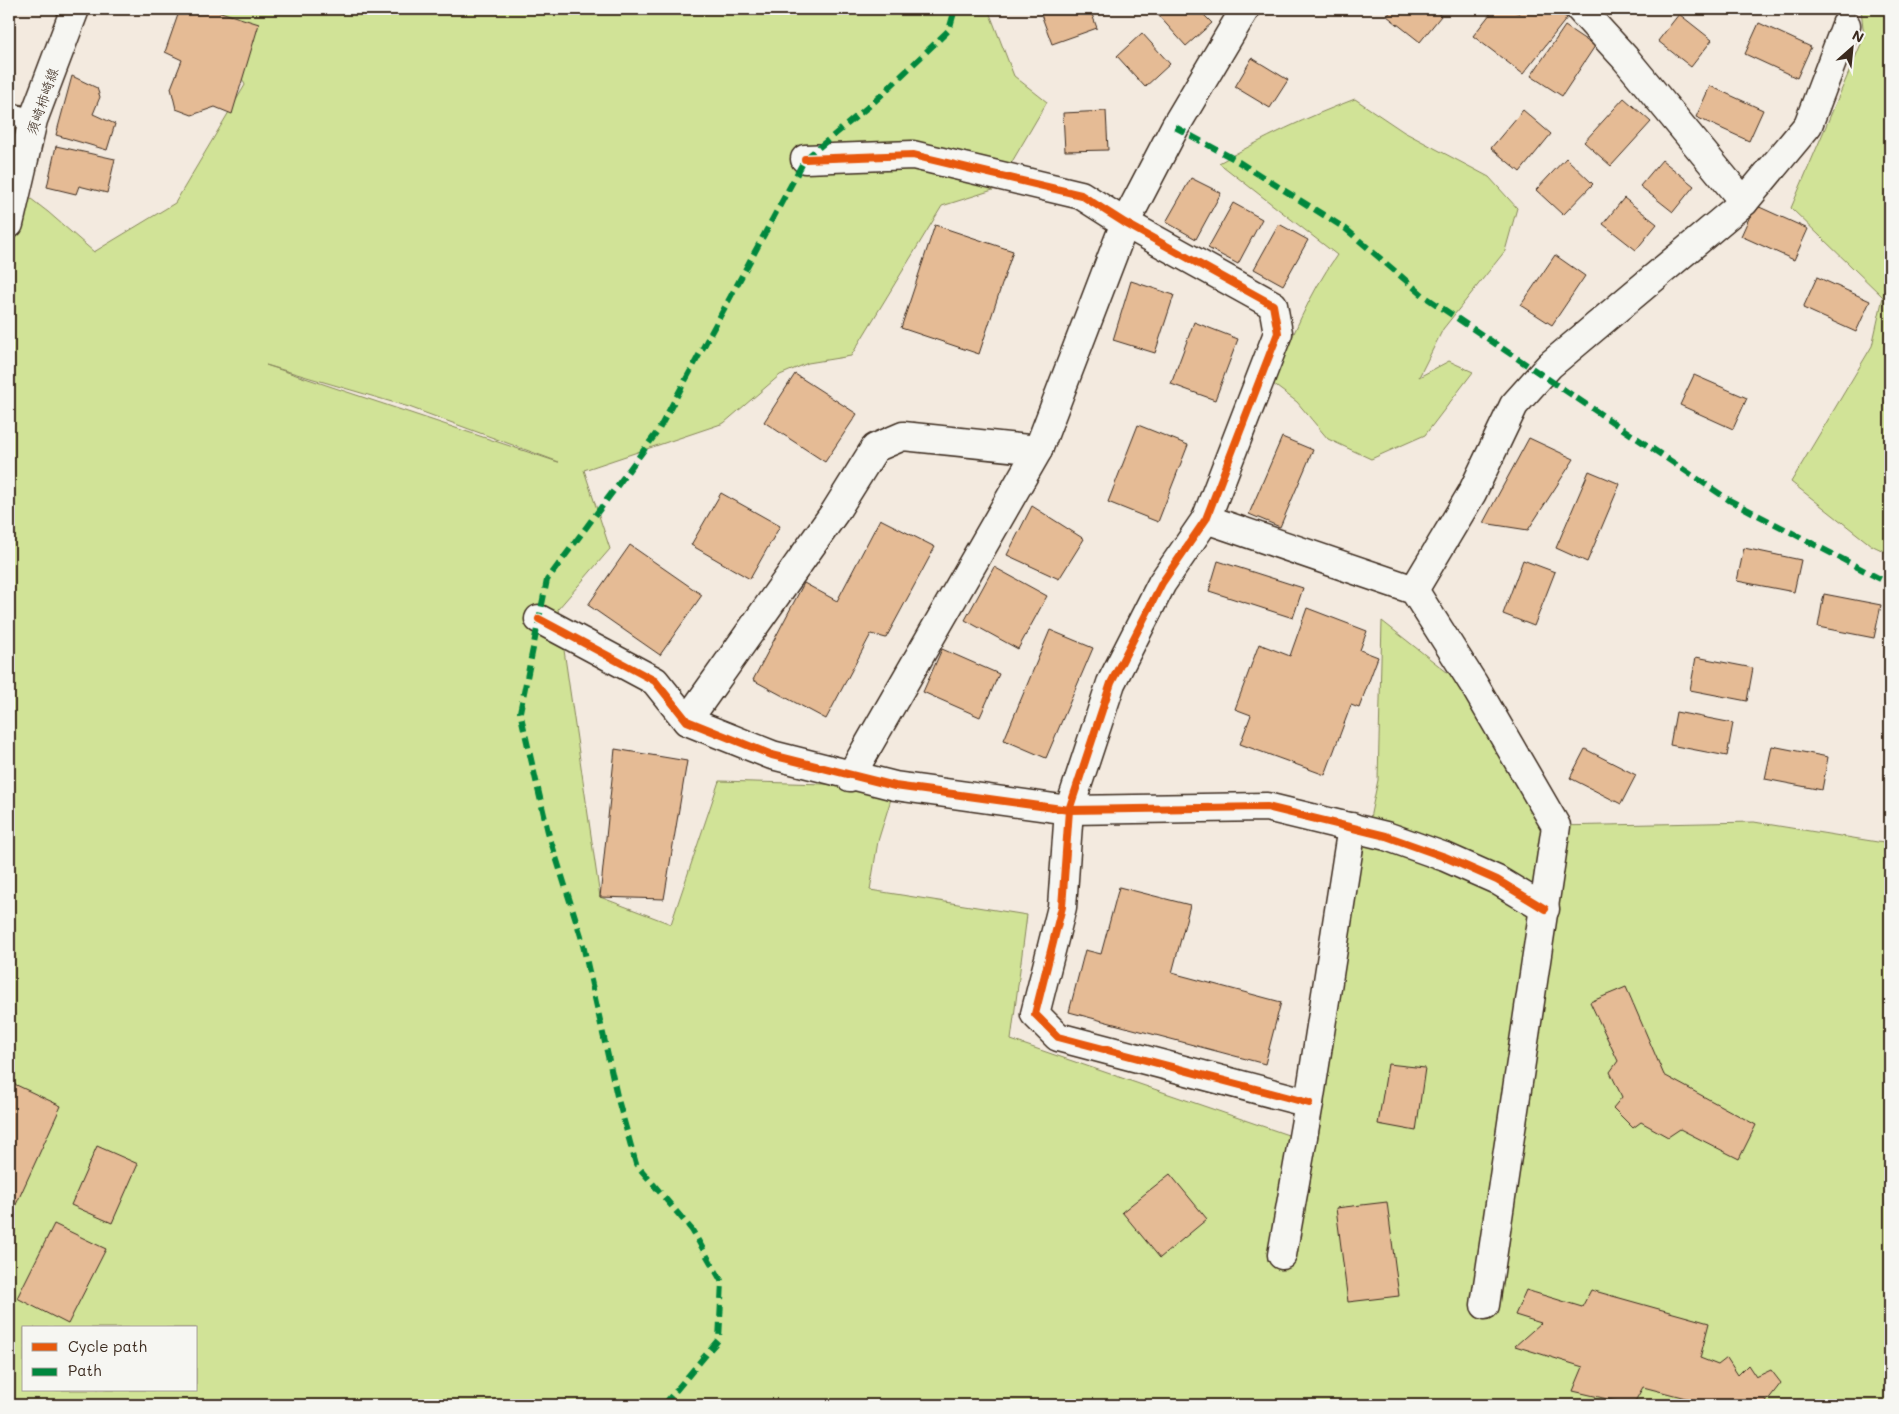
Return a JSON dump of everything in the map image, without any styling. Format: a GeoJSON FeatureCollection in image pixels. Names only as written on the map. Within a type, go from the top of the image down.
{"type":"FeatureCollection","features":[{"type":"Feature","properties":{"kind":"street","name":"須崎柿崎線"},"geometry":{"type":"LineString","coordinates":[[9,224],[21,116],[75,9]]}},
{"type":"Feature","properties":{"kind":"street"},"geometry":{"type":"LineString","coordinates":[[850,777],[1038,450],[1125,223],[1175,127],[1245,9]]}},
{"type":"Feature","properties":{"kind":"street"},"geometry":{"type":"LineString","coordinates":[[1580,9],[1625,58],[1744,202]]}},
{"type":"Feature","properties":{"kind":"street"},"geometry":{"type":"LineString","coordinates":[[1414,590],[1472,492],[1514,404],[1550,365],[1744,202],[1808,126],[1846,24]]}},
{"type":"Feature","properties":{"kind":"street"},"geometry":{"type":"LineString","coordinates":[[805,159],[912,155],[1081,195],[1125,223],[1273,305],[1278,333],[1206,519],[1162,583],[1111,683],[1069,810],[1062,907],[1034,1014],[1058,1037],[1309,1103]]}},
{"type":"Feature","properties":{"kind":"street"},"geometry":{"type":"LineString","coordinates":[[687,721],[835,512],[875,448],[903,436],[1038,450]]}},
{"type":"Feature","properties":{"kind":"street"},"geometry":{"type":"LineString","coordinates":[[1206,519],[1414,590],[1502,733],[1556,826],[1485,1305]]}},
{"type":"Feature","properties":{"kind":"street"},"geometry":{"type":"LineString","coordinates":[[539,620],[656,681],[687,721],[772,755],[850,777],[895,786],[1069,810],[1267,807],[1352,827],[1445,857],[1497,880],[1545,909]]}},
{"type":"Feature","properties":{"kind":"street"},"geometry":{"type":"LineString","coordinates":[[1282,1255],[1309,1103],[1352,827]]}},
{"type":"Feature","properties":{"kind":"green space"},"geometry":{"type":"Polygon","coordinates":[[[205,9],[988,9],[1014,76],[1047,102],[996,189],[942,206],[851,356],[808,363],[780,375],[724,423],[584,470],[610,549],[558,609],[600,897],[671,924],[719,781],[895,786],[878,841],[870,890],[1027,915],[1011,1040],[1294,1137],[1303,1138],[1378,780],[1382,621],[1457,680],[1556,826],[1754,822],[1890,844],[1890,1405],[9,1405],[9,182],[48,212],[94,252],[175,203],[245,85],[211,12],[205,9]],[[266,365],[559,462],[409,407],[266,365]]]}},
{"type":"Feature","properties":{"kind":"green space"},"geometry":{"type":"Polygon","coordinates":[[[1861,9],[1890,9],[1890,554],[1871,545],[1791,482],[1872,346],[1883,297],[1791,208],[1864,37],[1861,9]]]}},
{"type":"Feature","properties":{"kind":"green space"},"geometry":{"type":"Polygon","coordinates":[[[1355,99],[1404,132],[1489,177],[1517,208],[1505,251],[1443,329],[1419,377],[1449,361],[1473,372],[1425,435],[1371,459],[1328,439],[1297,402],[1273,384],[1309,302],[1337,255],[1219,163],[1285,128],[1355,99]]]}},
{"type":"Feature","properties":{"kind":"building"},"geometry":{"type":"Polygon","coordinates":[[[180,9],[211,9],[259,24],[232,114],[215,107],[192,115],[176,109],[171,88],[182,60],[165,52],[180,9]]]}},
{"type":"Feature","properties":{"kind":"building"},"geometry":{"type":"Polygon","coordinates":[[[1039,9],[1090,9],[1097,28],[1052,44],[1039,9]]]}},
{"type":"Feature","properties":{"kind":"building"},"geometry":{"type":"Polygon","coordinates":[[[1165,9],[1198,9],[1212,23],[1186,46],[1158,15],[1165,9]]]}},
{"type":"Feature","properties":{"kind":"building"},"geometry":{"type":"Polygon","coordinates":[[[1393,9],[1433,9],[1441,16],[1420,42],[1387,16],[1393,9]]]}},
{"type":"Feature","properties":{"kind":"building"},"geometry":{"type":"Polygon","coordinates":[[[1494,9],[1506,9],[1519,13],[1522,9],[1555,9],[1567,18],[1523,74],[1473,36],[1494,9]]]}},
{"type":"Feature","properties":{"kind":"building"},"geometry":{"type":"Polygon","coordinates":[[[1679,14],[1712,40],[1691,67],[1658,41],[1679,14]]]}},
{"type":"Feature","properties":{"kind":"building"},"geometry":{"type":"Polygon","coordinates":[[[1759,23],[1811,47],[1797,78],[1745,54],[1759,23]]]}},
{"type":"Feature","properties":{"kind":"building"},"geometry":{"type":"Polygon","coordinates":[[[1565,26],[1595,46],[1562,96],[1531,76],[1565,26]]]}},
{"type":"Feature","properties":{"kind":"building"},"geometry":{"type":"Polygon","coordinates":[[[1142,33],[1170,64],[1145,87],[1117,56],[1142,33]]]}},
{"type":"Feature","properties":{"kind":"building"},"geometry":{"type":"Polygon","coordinates":[[[1252,58],[1288,80],[1270,108],[1235,87],[1252,58]]]}},
{"type":"Feature","properties":{"kind":"building"},"geometry":{"type":"Polygon","coordinates":[[[72,76],[97,88],[100,97],[93,114],[115,124],[107,150],[56,135],[72,76]]]}},
{"type":"Feature","properties":{"kind":"building"},"geometry":{"type":"Polygon","coordinates":[[[1710,86],[1763,110],[1749,141],[1696,117],[1710,86]]]}},
{"type":"Feature","properties":{"kind":"building"},"geometry":{"type":"Polygon","coordinates":[[[1624,98],[1651,122],[1611,166],[1584,142],[1624,98]]]}},
{"type":"Feature","properties":{"kind":"building"},"geometry":{"type":"Polygon","coordinates":[[[1523,110],[1551,134],[1520,172],[1491,148],[1523,110]]]}},
{"type":"Feature","properties":{"kind":"building"},"geometry":{"type":"Polygon","coordinates":[[[1106,111],[1108,150],[1065,151],[1063,113],[1106,111]]]}},
{"type":"Feature","properties":{"kind":"building"},"geometry":{"type":"Polygon","coordinates":[[[56,146],[115,159],[107,193],[79,186],[76,194],[47,187],[56,146]]]}},
{"type":"Feature","properties":{"kind":"building"},"geometry":{"type":"Polygon","coordinates":[[[1566,158],[1593,184],[1563,215],[1536,190],[1566,158]]]}},
{"type":"Feature","properties":{"kind":"building"},"geometry":{"type":"Polygon","coordinates":[[[1662,160],[1694,186],[1673,212],[1640,186],[1662,160]]]}},
{"type":"Feature","properties":{"kind":"building"},"geometry":{"type":"Polygon","coordinates":[[[1191,178],[1221,193],[1196,239],[1166,222],[1191,178]]]}},
{"type":"Feature","properties":{"kind":"building"},"geometry":{"type":"Polygon","coordinates":[[[1624,198],[1657,224],[1636,250],[1603,224],[1624,198]]]}},
{"type":"Feature","properties":{"kind":"building"},"geometry":{"type":"Polygon","coordinates":[[[1233,203],[1262,219],[1238,264],[1208,248],[1233,203]]]}},
{"type":"Feature","properties":{"kind":"building"},"geometry":{"type":"Polygon","coordinates":[[[1755,205],[1808,229],[1794,260],[1741,236],[1755,205]]]}},
{"type":"Feature","properties":{"kind":"building"},"geometry":{"type":"Polygon","coordinates":[[[1279,224],[1308,240],[1283,285],[1254,269],[1279,224]]]}},
{"type":"Feature","properties":{"kind":"building"},"geometry":{"type":"Polygon","coordinates":[[[935,225],[1013,251],[979,354],[901,328],[935,225]]]}},
{"type":"Feature","properties":{"kind":"building"},"geometry":{"type":"Polygon","coordinates":[[[1555,255],[1585,276],[1552,325],[1521,305],[1555,255]]]}},
{"type":"Feature","properties":{"kind":"building"},"geometry":{"type":"Polygon","coordinates":[[[1817,277],[1870,301],[1856,332],[1803,308],[1817,277]]]}},
{"type":"Feature","properties":{"kind":"building"},"geometry":{"type":"Polygon","coordinates":[[[1131,281],[1174,295],[1155,353],[1113,340],[1131,281]]]}},
{"type":"Feature","properties":{"kind":"building"},"geometry":{"type":"Polygon","coordinates":[[[1194,322],[1238,339],[1215,400],[1171,384],[1194,322]]]}},
{"type":"Feature","properties":{"kind":"building"},"geometry":{"type":"Polygon","coordinates":[[[795,374],[857,414],[825,462],[764,422],[795,374]]]}},
{"type":"Feature","properties":{"kind":"building"},"geometry":{"type":"Polygon","coordinates":[[[1694,375],[1747,398],[1733,429],[1680,405],[1694,375]]]}},
{"type":"Feature","properties":{"kind":"building"},"geometry":{"type":"Polygon","coordinates":[[[1138,425],[1188,445],[1158,522],[1108,502],[1138,425]]]}},
{"type":"Feature","properties":{"kind":"building"},"geometry":{"type":"Polygon","coordinates":[[[1282,437],[1313,450],[1280,527],[1249,514],[1282,437]]]}},
{"type":"Feature","properties":{"kind":"building"},"geometry":{"type":"Polygon","coordinates":[[[1529,438],[1574,459],[1528,530],[1483,523],[1529,438]]]}},
{"type":"Feature","properties":{"kind":"building"},"geometry":{"type":"Polygon","coordinates":[[[1589,471],[1620,484],[1587,562],[1556,548],[1589,471]]]}},
{"type":"Feature","properties":{"kind":"building"},"geometry":{"type":"Polygon","coordinates":[[[721,493],[780,526],[750,579],[691,545],[721,493]]]}},
{"type":"Feature","properties":{"kind":"building"},"geometry":{"type":"Polygon","coordinates":[[[1032,506],[1084,539],[1059,579],[1007,555],[1032,506]]]}},
{"type":"Feature","properties":{"kind":"building"},"geometry":{"type":"Polygon","coordinates":[[[880,519],[935,547],[886,638],[871,634],[826,719],[753,680],[804,583],[837,601],[880,519]]]}},
{"type":"Feature","properties":{"kind":"building"},"geometry":{"type":"Polygon","coordinates":[[[630,545],[702,595],[660,655],[588,605],[630,545]]]}},
{"type":"Feature","properties":{"kind":"building"},"geometry":{"type":"Polygon","coordinates":[[[1744,548],[1801,560],[1794,592],[1737,581],[1744,548]]]}},
{"type":"Feature","properties":{"kind":"building"},"geometry":{"type":"Polygon","coordinates":[[[1523,560],[1555,572],[1534,626],[1503,614],[1523,560]]]}},
{"type":"Feature","properties":{"kind":"building"},"geometry":{"type":"Polygon","coordinates":[[[1218,561],[1303,588],[1293,618],[1209,591],[1218,561]]]}},
{"type":"Feature","properties":{"kind":"building"},"geometry":{"type":"Polygon","coordinates":[[[994,567],[1047,596],[1018,649],[965,620],[994,567]]]}},
{"type":"Feature","properties":{"kind":"building"},"geometry":{"type":"Polygon","coordinates":[[[1824,594],[1881,605],[1874,638],[1818,627],[1824,594]]]}},
{"type":"Feature","properties":{"kind":"building"},"geometry":{"type":"Polygon","coordinates":[[[1307,608],[1367,631],[1360,650],[1378,657],[1359,708],[1351,705],[1325,775],[1240,744],[1251,715],[1235,709],[1259,644],[1290,656],[1307,608]]]}},
{"type":"Feature","properties":{"kind":"building"},"geometry":{"type":"Polygon","coordinates":[[[1050,630],[1093,648],[1046,758],[1004,740],[1050,630]]]}},
{"type":"Feature","properties":{"kind":"building"},"geometry":{"type":"Polygon","coordinates":[[[942,649],[999,674],[980,717],[923,692],[942,649]]]}},
{"type":"Feature","properties":{"kind":"building"},"geometry":{"type":"Polygon","coordinates":[[[1696,657],[1753,668],[1747,701],[1690,690],[1696,657]]]}},
{"type":"Feature","properties":{"kind":"building"},"geometry":{"type":"Polygon","coordinates":[[[1676,712],[1733,723],[1727,756],[1670,745],[1676,712]]]}},
{"type":"Feature","properties":{"kind":"building"},"geometry":{"type":"Polygon","coordinates":[[[1772,746],[1828,757],[1822,790],[1765,779],[1772,746]]]}},
{"type":"Feature","properties":{"kind":"building"},"geometry":{"type":"Polygon","coordinates":[[[615,749],[687,761],[664,899],[600,897],[615,749]]]}},
{"type":"Feature","properties":{"kind":"building"},"geometry":{"type":"Polygon","coordinates":[[[1585,749],[1636,775],[1621,804],[1570,778],[1585,749]]]}},
{"type":"Feature","properties":{"kind":"building"},"geometry":{"type":"Polygon","coordinates":[[[1119,887],[1190,905],[1172,973],[1281,1002],[1265,1064],[1069,1012],[1085,950],[1101,954],[1119,887]]]}},
{"type":"Feature","properties":{"kind":"building"},"geometry":{"type":"Polygon","coordinates":[[[1626,987],[1664,1075],[1756,1125],[1739,1159],[1680,1129],[1668,1137],[1641,1122],[1633,1128],[1613,1108],[1622,1097],[1610,1072],[1618,1061],[1590,1002],[1626,987]]]}},
{"type":"Feature","properties":{"kind":"building"},"geometry":{"type":"Polygon","coordinates":[[[1388,1064],[1425,1068],[1416,1131],[1378,1124],[1388,1064]]]}},
{"type":"Feature","properties":{"kind":"building"},"geometry":{"type":"Polygon","coordinates":[[[10,1082],[61,1106],[9,1220],[9,1086],[10,1082]]]}},
{"type":"Feature","properties":{"kind":"building"},"geometry":{"type":"Polygon","coordinates":[[[97,1146],[138,1164],[112,1223],[71,1205],[97,1146]]]}},
{"type":"Feature","properties":{"kind":"building"},"geometry":{"type":"Polygon","coordinates":[[[1170,1174],[1207,1219],[1160,1258],[1122,1212],[1170,1174]]]}},
{"type":"Feature","properties":{"kind":"building"},"geometry":{"type":"Polygon","coordinates":[[[1387,1202],[1399,1296],[1348,1302],[1336,1208],[1387,1202]]]}},
{"type":"Feature","properties":{"kind":"building"},"geometry":{"type":"Polygon","coordinates":[[[54,1224],[106,1249],[68,1324],[17,1298],[54,1224]]]}},
{"type":"Feature","properties":{"kind":"building"},"geometry":{"type":"Polygon","coordinates":[[[1526,1290],[1582,1307],[1591,1290],[1709,1323],[1700,1358],[1718,1365],[1727,1358],[1738,1375],[1748,1365],[1756,1377],[1771,1370],[1781,1383],[1764,1405],[1713,1405],[1643,1387],[1633,1405],[1573,1391],[1583,1367],[1515,1346],[1541,1323],[1515,1315],[1526,1290]]]}},
{"type":"Feature","properties":{"kind":"marked path"},"geometry":{"type":"LineString","coordinates":[[664,1405],[719,1339],[722,1282],[692,1230],[636,1164],[617,1096],[581,936],[548,832],[520,712],[547,580],[658,431],[805,159],[874,102],[949,30],[955,9]]}},
{"type":"Feature","properties":{"kind":"marked path"},"geometry":{"type":"LineString","coordinates":[[1175,127],[1234,159],[1346,229],[1424,296],[1729,500],[1890,584]]}},
{"type":"Feature","properties":{"kind":"cycle path"},"geometry":{"type":"LineString","coordinates":[[805,159],[913,155],[1081,195],[1125,223],[1273,305],[1278,333],[1206,519],[1162,583],[1111,683],[1069,810],[1062,907],[1035,1014],[1058,1037],[1309,1103]]}},
{"type":"Feature","properties":{"kind":"cycle path"},"geometry":{"type":"LineString","coordinates":[[539,619],[655,681],[687,721],[772,755],[895,786],[1069,810],[1267,807],[1386,836],[1445,857],[1497,880],[1545,909]]}}]}
